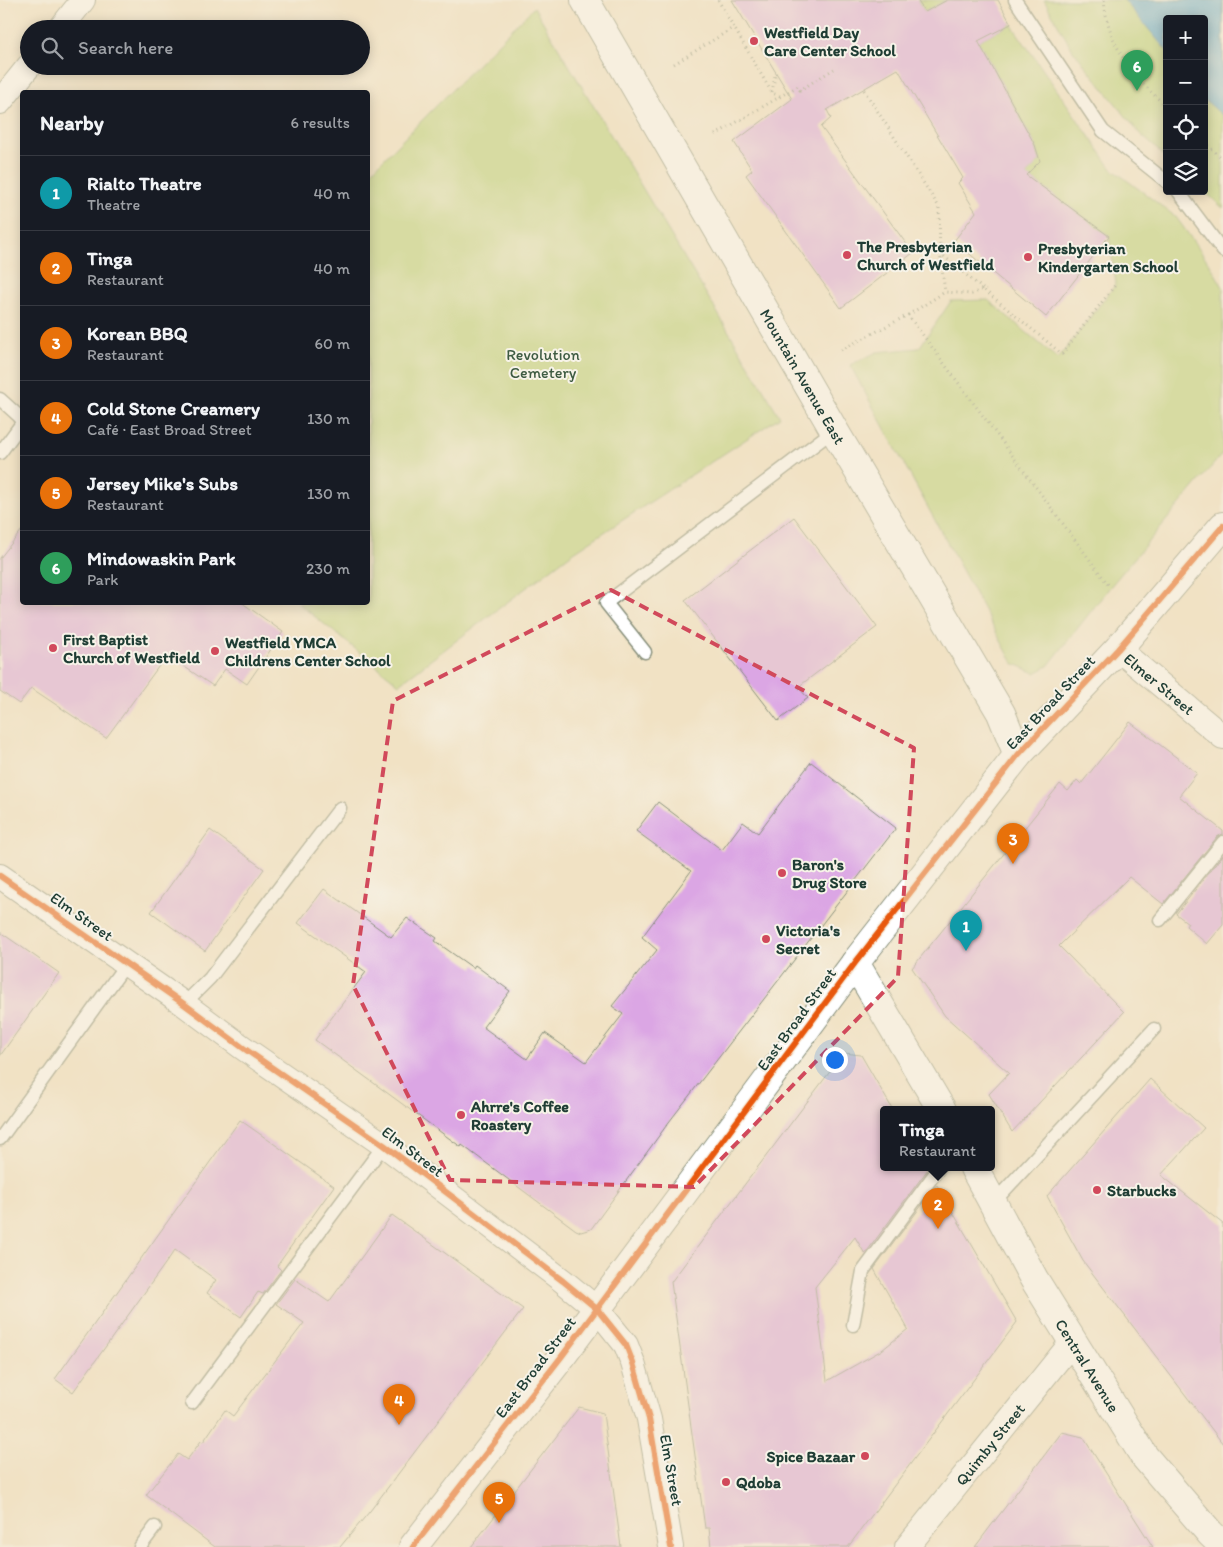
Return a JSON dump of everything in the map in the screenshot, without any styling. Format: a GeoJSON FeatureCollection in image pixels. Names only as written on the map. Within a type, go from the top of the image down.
{"type":"FeatureCollection","features":[{"type":"Feature","properties":{"kind":"street"},"geometry":{"type":"LineString","coordinates":[[67,20],[83,0]]}},
{"type":"Feature","properties":{"kind":"street","name":"Mountain Avenue East"},"geometry":{"type":"LineString","coordinates":[[586,1],[834,430],[1001,713],[1018,756]]}},
{"type":"Feature","properties":{"kind":"street"},"geometry":{"type":"LineString","coordinates":[[0,102],[22,75]]}},
{"type":"Feature","properties":{"kind":"street","name":"East Broad Street"},"geometry":{"type":"LineString","coordinates":[[413,1547],[562,1356],[855,963],[1018,756],[1118,649],[1223,526]]}},
{"type":"Feature","properties":{"kind":"street","name":"Elmer Street"},"geometry":{"type":"LineString","coordinates":[[1118,649],[1223,737]]}},
{"type":"Feature","properties":{"kind":"street","name":"Elm Street"},"geometry":{"type":"LineString","coordinates":[[0,876],[184,1004],[242,1048],[384,1145],[563,1281],[596,1309],[626,1345],[633,1363],[649,1419],[672,1547]]}},
{"type":"Feature","properties":{"kind":"street"},"geometry":{"type":"LineString","coordinates":[[855,963],[940,1106]]}},
{"type":"Feature","properties":{"kind":"street","name":"Central Avenue"},"geometry":{"type":"LineString","coordinates":[[976,1171],[1034,1279],[1144,1456],[1223,1546]]}},
{"type":"Feature","properties":{"kind":"street","name":"Quimby Street"},"geometry":{"type":"LineString","coordinates":[[907,1547],[1073,1342]]}},
{"type":"Feature","properties":{"kind":"lane"},"geometry":{"type":"LineString","coordinates":[[1015,0],[1103,131],[1163,179]]}},
{"type":"Feature","properties":{"kind":"lane"},"geometry":{"type":"LineString","coordinates":[[1181,195],[1223,251]]}},
{"type":"Feature","properties":{"kind":"lane"},"geometry":{"type":"LineString","coordinates":[[0,399],[20,417]]}},
{"type":"Feature","properties":{"kind":"lane"},"geometry":{"type":"LineString","coordinates":[[0,453],[20,426]]}},
{"type":"Feature","properties":{"kind":"lane"},"geometry":{"type":"LineString","coordinates":[[645,652],[606,602],[834,430]]}},
{"type":"Feature","properties":{"kind":"lane"},"geometry":{"type":"LineString","coordinates":[[184,1004],[210,978],[340,808]]}},
{"type":"Feature","properties":{"kind":"lane"},"geometry":{"type":"LineString","coordinates":[[1160,920],[1223,842]]}},
{"type":"Feature","properties":{"kind":"lane"},"geometry":{"type":"LineString","coordinates":[[0,1139],[126,964]]}},
{"type":"Feature","properties":{"kind":"lane"},"geometry":{"type":"LineString","coordinates":[[994,1203],[1154,1028]]}},
{"type":"Feature","properties":{"kind":"lane"},"geometry":{"type":"LineString","coordinates":[[192,1403],[384,1145]]}},
{"type":"Feature","properties":{"kind":"lane"},"geometry":{"type":"LineString","coordinates":[[853,1325],[863,1271],[937,1171]]}},
{"type":"Feature","properties":{"kind":"lane"},"geometry":{"type":"LineString","coordinates":[[140,1547],[155,1527]]}},
{"type":"Feature","properties":{"kind":"path"},"geometry":{"type":"LineString","coordinates":[[718,0],[772,93],[781,96]]}},
{"type":"Feature","properties":{"kind":"path"},"geometry":{"type":"LineString","coordinates":[[1104,0],[1105,13],[1114,40],[1124,60],[1142,85],[1165,105]]}},
{"type":"Feature","properties":{"kind":"path"},"geometry":{"type":"LineString","coordinates":[[674,64],[733,28]]}},
{"type":"Feature","properties":{"kind":"path"},"geometry":{"type":"LineString","coordinates":[[715,135],[798,86],[800,90],[834,69]]}},
{"type":"Feature","properties":{"kind":"path"},"geometry":{"type":"LineString","coordinates":[[772,93],[774,76]]}},
{"type":"Feature","properties":{"kind":"path"},"geometry":{"type":"LineString","coordinates":[[864,90],[939,207],[940,253],[945,292]]}},
{"type":"Feature","properties":{"kind":"path"},"geometry":{"type":"LineString","coordinates":[[1208,146],[1223,159]]}},
{"type":"Feature","properties":{"kind":"path"},"geometry":{"type":"LineString","coordinates":[[940,253],[1062,354],[1116,284]]}},
{"type":"Feature","properties":{"kind":"path"},"geometry":{"type":"LineString","coordinates":[[841,350],[908,315],[945,292],[972,294],[983,289]]}},
{"type":"Feature","properties":{"kind":"path"},"geometry":{"type":"LineString","coordinates":[[908,315],[1110,587]]}},
{"type":"Feature","properties":{"kind":"highlighted area"},"geometry":{"type":"Polygon","coordinates":[[[611,590],[914,748],[898,977],[694,1187],[450,1180],[353,985],[393,701],[611,590]]]}},
{"type":"Feature","properties":{"kind":"green space"},"geometry":{"type":"Polygon","coordinates":[[[917,0],[947,0],[925,12],[917,0]]]}},
{"type":"Feature","properties":{"kind":"green space"},"geometry":{"type":"Polygon","coordinates":[[[1044,0],[1223,0],[1223,208],[1208,195],[1208,15],[1163,15],[1163,154],[1140,134],[1072,49],[1044,0]]]}},
{"type":"Feature","properties":{"kind":"green space","name":"Revolution Cemetery"},"geometry":{"type":"Polygon","coordinates":[[[534,7],[780,417],[571,554],[399,684],[300,605],[370,605],[370,173],[534,7]]]}},
{"type":"Feature","properties":{"kind":"green space"},"geometry":{"type":"Polygon","coordinates":[[[1011,24],[1112,169],[1176,217],[1209,263],[1223,287],[1223,453],[1110,587],[1048,666],[1035,673],[1013,663],[850,365],[877,352],[919,348],[951,301],[988,300],[1058,359],[1116,284],[1109,236],[1026,175],[1040,161],[1035,145],[978,41],[1011,24]]]}},
{"type":"Feature","properties":{"kind":"water"},"geometry":{"type":"Polygon","coordinates":[[[1124,0],[1223,0],[1223,116],[1208,103],[1208,15],[1163,15],[1163,46],[1124,0]]]}},
{"type":"Feature","properties":{"kind":"building"},"geometry":{"type":"Polygon","coordinates":[[[732,0],[917,0],[925,12],[947,0],[998,0],[1011,24],[978,41],[1035,145],[1040,161],[1026,175],[1109,236],[1046,317],[954,241],[976,212],[958,183],[963,178],[898,69],[827,110],[831,118],[821,127],[913,253],[841,308],[746,175],[752,170],[734,142],[792,99],[732,0]]]}},
{"type":"Feature","properties":{"kind":"building"},"geometry":{"type":"Polygon","coordinates":[[[794,517],[877,627],[798,687],[808,698],[778,721],[685,600],[794,517]]]}},
{"type":"Feature","properties":{"kind":"building"},"geometry":{"type":"Polygon","coordinates":[[[20,533],[20,605],[245,605],[283,632],[247,684],[225,669],[213,686],[167,655],[106,738],[31,688],[19,704],[0,691],[0,558],[20,533]]]}},
{"type":"Feature","properties":{"kind":"building"},"geometry":{"type":"Polygon","coordinates":[[[1130,722],[1197,773],[1179,796],[1223,831],[1223,834],[1217,837],[1163,904],[1129,877],[1059,946],[1124,1012],[1012,1132],[989,1094],[1009,1073],[945,1016],[912,968],[1060,784],[1068,791],[1077,780],[1081,784],[1130,722]]]}},
{"type":"Feature","properties":{"kind":"building"},"geometry":{"type":"Polygon","coordinates":[[[811,762],[896,828],[669,1122],[591,1229],[581,1232],[576,1230],[462,1145],[461,1147],[315,1040],[366,972],[298,923],[324,889],[391,937],[407,918],[437,938],[435,941],[473,968],[475,965],[510,991],[483,1027],[527,1059],[545,1033],[586,1062],[623,1014],[612,1006],[657,950],[642,937],[691,871],[636,831],[658,802],[722,850],[743,822],[758,833],[811,762]]]}},
{"type":"Feature","properties":{"kind":"building"},"geometry":{"type":"Polygon","coordinates":[[[210,830],[264,869],[205,951],[151,912],[210,830]]]}},
{"type":"Feature","properties":{"kind":"building"},"geometry":{"type":"Polygon","coordinates":[[[1223,855],[1223,925],[1207,944],[1186,926],[1188,923],[1176,914],[1223,855]]]}},
{"type":"Feature","properties":{"kind":"building"},"geometry":{"type":"Polygon","coordinates":[[[0,932],[59,973],[0,1056],[0,932]]]}},
{"type":"Feature","properties":{"kind":"building"},"geometry":{"type":"Polygon","coordinates":[[[844,1053],[861,1055],[891,1106],[880,1106],[880,1171],[927,1171],[865,1254],[855,1237],[815,1287],[827,1381],[882,1350],[908,1329],[874,1269],[937,1185],[1017,1322],[848,1547],[711,1547],[709,1528],[705,1528],[671,1282],[844,1053]]]}},
{"type":"Feature","properties":{"kind":"building"},"geometry":{"type":"Polygon","coordinates":[[[1150,1079],[1204,1128],[1161,1175],[1223,1224],[1223,1444],[1083,1261],[1047,1196],[1150,1079]]]}},
{"type":"Feature","properties":{"kind":"building"},"geometry":{"type":"Polygon","coordinates":[[[240,1120],[334,1186],[277,1266],[281,1270],[263,1294],[258,1292],[241,1317],[207,1293],[216,1280],[175,1250],[73,1392],[55,1379],[240,1120]]]}},
{"type":"Feature","properties":{"kind":"building"},"geometry":{"type":"Polygon","coordinates":[[[392,1215],[523,1309],[370,1511],[340,1547],[215,1547],[146,1495],[178,1454],[187,1460],[201,1441],[203,1442],[225,1410],[233,1416],[304,1323],[276,1304],[295,1279],[329,1302],[392,1215]]]}},
{"type":"Feature","properties":{"kind":"building"},"geometry":{"type":"Polygon","coordinates":[[[579,1407],[603,1413],[621,1547],[471,1547],[579,1407]]]}},
{"type":"Feature","properties":{"kind":"building"},"geometry":{"type":"Polygon","coordinates":[[[1062,1432],[1083,1437],[1153,1547],[975,1547],[1062,1432]]]}},
{"type":"Feature","properties":{"kind":"cycle path"},"geometry":{"type":"LineString","coordinates":[[413,1547],[562,1356],[855,963],[1018,755],[1118,649],[1223,526]]}},
{"type":"Feature","properties":{"kind":"cycle path"},"geometry":{"type":"LineString","coordinates":[[0,876],[384,1145],[597,1309],[626,1345],[633,1363],[649,1419],[671,1547]]}},
{"type":"Feature","properties":{"kind":"place","name":"Westfield Day Care Center School"},"geometry":{"type":"Point","coordinates":[754,41]}},
{"type":"Feature","properties":{"kind":"place","name":"Mindowaskin Park"},"geometry":{"type":"Point","coordinates":[1137,91]}},
{"type":"Feature","properties":{"kind":"place","name":"The Presbyterian Church of Westfield"},"geometry":{"type":"Point","coordinates":[847,255]}},
{"type":"Feature","properties":{"kind":"place","name":"Presbyterian Kindergarten School"},"geometry":{"type":"Point","coordinates":[1028,257]}},
{"type":"Feature","properties":{"kind":"place","name":"First Baptist Church of Westfield"},"geometry":{"type":"Point","coordinates":[53,648]}},
{"type":"Feature","properties":{"kind":"place","name":"Westfield YMCA Childrens Center School"},"geometry":{"type":"Point","coordinates":[215,651]}},
{"type":"Feature","properties":{"kind":"place","name":"Korean BBQ"},"geometry":{"type":"Point","coordinates":[1013,864]}},
{"type":"Feature","properties":{"kind":"place","name":"Baron's Drug Store"},"geometry":{"type":"Point","coordinates":[782,873]}},
{"type":"Feature","properties":{"kind":"place","name":"Victoria's Secret"},"geometry":{"type":"Point","coordinates":[766,939]}},
{"type":"Feature","properties":{"kind":"place","name":"Rialto Theatre"},"geometry":{"type":"Point","coordinates":[966,951]}},
{"type":"Feature","properties":{"kind":"place","name":"Ahrre's Coffee Roastery"},"geometry":{"type":"Point","coordinates":[461,1115]}},
{"type":"Feature","properties":{"kind":"place","name":"Starbucks"},"geometry":{"type":"Point","coordinates":[1097,1190]}},
{"type":"Feature","properties":{"kind":"place","name":"Tinga"},"geometry":{"type":"Point","coordinates":[938,1229]}},
{"type":"Feature","properties":{"kind":"place","name":"Cold Stone Creamery"},"geometry":{"type":"Point","coordinates":[399,1425]}},
{"type":"Feature","properties":{"kind":"place","name":"Spice Bazaar"},"geometry":{"type":"Point","coordinates":[865,1456]}},
{"type":"Feature","properties":{"kind":"place","name":"Qdoba"},"geometry":{"type":"Point","coordinates":[726,1482]}},
{"type":"Feature","properties":{"kind":"place","name":"Jersey Mike's Subs"},"geometry":{"type":"Point","coordinates":[499,1523]}}]}
